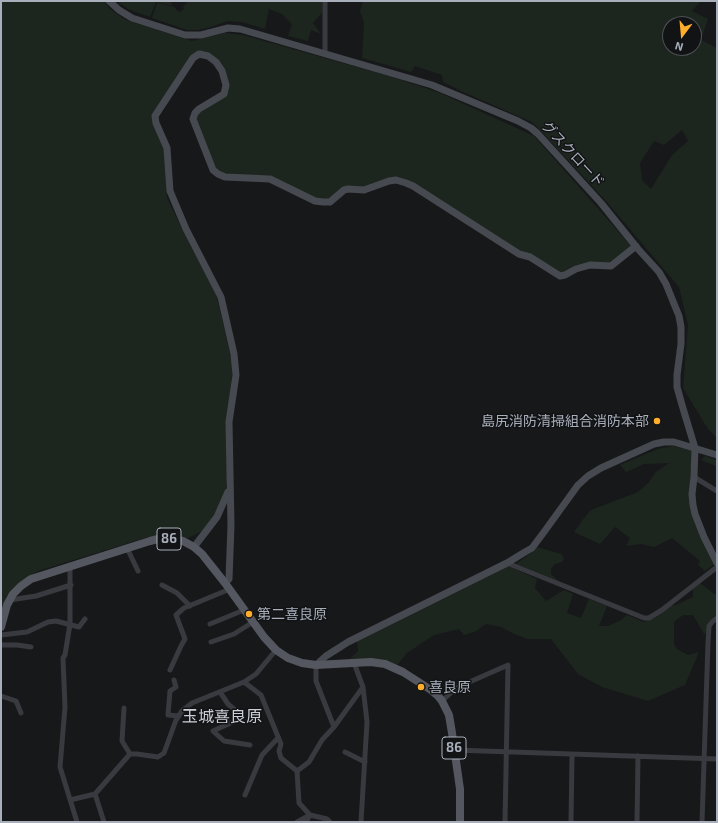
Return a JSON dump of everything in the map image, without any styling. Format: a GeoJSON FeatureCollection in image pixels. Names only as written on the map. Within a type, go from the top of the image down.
{"type":"FeatureCollection","features":[{"type":"Feature","properties":{"kind":"main road","name":"86"},"geometry":{"type":"LineString","coordinates":[[1,627],[10,600],[18,589],[31,579],[70,565],[162,538],[183,542],[194,547],[202,554],[264,637],[276,650],[293,661],[316,665],[371,662],[393,667],[431,690],[442,701],[449,716],[460,789],[460,822]]}},
{"type":"Feature","properties":{"kind":"street","name":"グスクロード"},"geometry":{"type":"LineString","coordinates":[[109,1],[119,10],[132,18],[185,35],[201,35],[228,28],[240,29],[432,86],[518,121],[531,128],[545,140],[586,185],[663,278],[679,316],[682,339],[677,375],[677,387],[695,448],[692,494],[695,514],[717,563]]}},
{"type":"Feature","properties":{"kind":"street"},"geometry":{"type":"LineString","coordinates":[[325,1],[325,53]]}},
{"type":"Feature","properties":{"kind":"street"},"geometry":{"type":"LineString","coordinates":[[170,670],[185,639],[176,615],[184,608],[227,586],[229,579],[231,525],[229,490],[229,422],[236,375],[234,354],[221,297],[186,229],[170,191],[167,148],[156,123],[155,116],[193,58],[200,54],[208,56],[216,62],[222,71],[226,85],[224,94],[199,109],[195,113],[193,119],[213,170],[225,177],[270,179],[315,201],[323,202],[330,202],[344,190],[348,189],[364,190],[396,180],[406,182],[519,254],[530,257],[560,276],[590,265],[610,266],[636,246]]}},
{"type":"Feature","properties":{"kind":"street"},"geometry":{"type":"LineString","coordinates":[[334,727],[316,681],[316,665],[326,656],[348,642],[507,563],[532,548],[578,485],[588,476],[622,458],[654,444],[664,442],[674,442],[717,456]]}},
{"type":"Feature","properties":{"kind":"street"},"geometry":{"type":"LineString","coordinates":[[694,477],[717,491]]}},
{"type":"Feature","properties":{"kind":"street"},"geometry":{"type":"LineString","coordinates":[[194,547],[217,517],[229,490]]}},
{"type":"Feature","properties":{"kind":"street"},"geometry":{"type":"LineString","coordinates":[[127,548],[138,571]]}},
{"type":"Feature","properties":{"kind":"street"},"geometry":{"type":"LineString","coordinates":[[507,563],[644,618],[649,618],[662,610],[717,567]]}},
{"type":"Feature","properties":{"kind":"street"},"geometry":{"type":"LineString","coordinates":[[70,565],[70,624],[65,655],[63,658],[65,707],[60,767],[78,822]]}},
{"type":"Feature","properties":{"kind":"street"},"geometry":{"type":"LineString","coordinates":[[10,600],[36,596],[71,584]]}},
{"type":"Feature","properties":{"kind":"street"},"geometry":{"type":"LineString","coordinates":[[162,585],[177,593],[190,606]]}},
{"type":"Feature","properties":{"kind":"street"},"geometry":{"type":"LineString","coordinates":[[210,624],[244,610]]}},
{"type":"Feature","properties":{"kind":"street"},"geometry":{"type":"LineString","coordinates":[[702,822],[709,626],[717,618]]}},
{"type":"Feature","properties":{"kind":"street"},"geometry":{"type":"LineString","coordinates":[[1,635],[27,632],[48,622],[56,621],[79,626],[85,619]]}},
{"type":"Feature","properties":{"kind":"street"},"geometry":{"type":"LineString","coordinates":[[211,642],[234,634],[254,622]]}},
{"type":"Feature","properties":{"kind":"street"},"geometry":{"type":"LineString","coordinates":[[1,645],[31,647]]}},
{"type":"Feature","properties":{"kind":"street"},"geometry":{"type":"LineString","coordinates":[[70,800],[95,794],[130,754],[158,757],[164,753],[182,712],[192,703],[244,682],[256,674],[276,650]]}},
{"type":"Feature","properties":{"kind":"street"},"geometry":{"type":"LineString","coordinates":[[354,663],[363,687],[367,722],[361,822]]}},
{"type":"Feature","properties":{"kind":"street"},"geometry":{"type":"LineString","coordinates":[[442,701],[456,688],[508,665],[505,822]]}},
{"type":"Feature","properties":{"kind":"street"},"geometry":{"type":"LineString","coordinates":[[174,680],[176,687],[170,691],[168,715],[179,716]]}},
{"type":"Feature","properties":{"kind":"street"},"geometry":{"type":"LineString","coordinates":[[244,682],[261,695],[281,744],[279,751],[281,758],[297,771],[300,803],[310,815],[327,819],[330,822]]}},
{"type":"Feature","properties":{"kind":"street"},"geometry":{"type":"LineString","coordinates":[[297,771],[309,762],[322,740],[334,727],[363,687]]}},
{"type":"Feature","properties":{"kind":"street"},"geometry":{"type":"LineString","coordinates":[[220,692],[228,704],[236,711],[237,720],[213,731],[224,741],[250,745]]}},
{"type":"Feature","properties":{"kind":"street"},"geometry":{"type":"LineString","coordinates":[[1,696],[16,701],[21,713]]}},
{"type":"Feature","properties":{"kind":"street"},"geometry":{"type":"LineString","coordinates":[[124,708],[122,741],[130,754]]}},
{"type":"Feature","properties":{"kind":"street"},"geometry":{"type":"LineString","coordinates":[[245,795],[262,755],[278,738]]}},
{"type":"Feature","properties":{"kind":"street"},"geometry":{"type":"LineString","coordinates":[[454,750],[717,759]]}},
{"type":"Feature","properties":{"kind":"street"},"geometry":{"type":"LineString","coordinates":[[345,752],[365,762]]}},
{"type":"Feature","properties":{"kind":"street"},"geometry":{"type":"LineString","coordinates":[[571,822],[572,755]]}},
{"type":"Feature","properties":{"kind":"street"},"geometry":{"type":"LineString","coordinates":[[636,822],[638,756]]}},
{"type":"Feature","properties":{"kind":"street"},"geometry":{"type":"LineString","coordinates":[[95,794],[104,822]]}},
{"type":"Feature","properties":{"kind":"street"},"geometry":{"type":"LineString","coordinates":[[297,822],[310,815]]}},
{"type":"Feature","properties":{"kind":"street"},"geometry":{"type":"LineString","coordinates":[[306,822],[310,815]]}},
{"type":"Feature","properties":{"kind":"shaded area"},"geometry":{"type":"Polygon","coordinates":[[[1,1],[104,1],[110,9],[126,20],[192,41],[225,33],[243,35],[392,77],[440,93],[534,136],[632,247],[610,264],[596,262],[578,266],[561,275],[455,211],[410,181],[395,178],[365,189],[344,187],[334,196],[325,200],[313,197],[268,175],[236,176],[219,173],[213,165],[196,123],[197,115],[224,97],[224,69],[218,59],[209,54],[198,53],[153,113],[165,152],[167,198],[193,251],[215,289],[233,366],[227,425],[227,481],[225,494],[214,517],[202,531],[188,538],[173,535],[148,537],[38,571],[18,583],[11,591],[6,597],[1,614],[1,1]]]}},
{"type":"Feature","properties":{"kind":"shaded area"},"geometry":{"type":"Polygon","coordinates":[[[117,1],[170,1],[173,6],[156,2],[150,17],[128,9],[117,1]]]}},
{"type":"Feature","properties":{"kind":"shaded area"},"geometry":{"type":"Polygon","coordinates":[[[188,1],[322,1],[322,13],[313,23],[321,34],[311,30],[308,41],[288,36],[292,24],[282,14],[269,9],[265,29],[242,22],[228,21],[198,30],[187,30],[152,18],[157,3],[174,7],[179,12],[184,9],[183,7],[188,1]]]}},
{"type":"Feature","properties":{"kind":"shaded area"},"geometry":{"type":"Polygon","coordinates":[[[363,1],[701,1],[692,11],[702,16],[662,16],[662,56],[702,56],[702,40],[717,48],[717,438],[708,429],[683,388],[688,325],[679,287],[606,201],[532,122],[443,82],[442,75],[415,66],[411,72],[362,58],[364,23],[360,11],[363,1]],[[682,130],[664,145],[654,141],[640,163],[642,180],[651,189],[672,155],[688,141],[682,130]]]}},
{"type":"Feature","properties":{"kind":"shaded area"},"geometry":{"type":"Polygon","coordinates":[[[702,16],[708,19],[702,37],[702,16]]]}},
{"type":"Feature","properties":{"kind":"shaded area"},"geometry":{"type":"Polygon","coordinates":[[[673,446],[692,451],[689,499],[715,564],[705,571],[698,565],[700,561],[672,538],[654,547],[641,544],[626,546],[630,538],[615,527],[600,544],[574,532],[591,510],[638,492],[649,482],[656,472],[669,463],[644,464],[626,472],[620,465],[658,449],[673,446]]]}},
{"type":"Feature","properties":{"kind":"shaded area"},"geometry":{"type":"Polygon","coordinates":[[[705,456],[717,460],[717,469],[716,466],[701,460],[705,456]]]}},
{"type":"Feature","properties":{"kind":"shaded area"},"geometry":{"type":"Polygon","coordinates":[[[537,547],[561,554],[564,558],[562,562],[555,564],[551,569],[551,574],[559,581],[516,564],[537,547]]]}},
{"type":"Feature","properties":{"kind":"shaded area"},"geometry":{"type":"Polygon","coordinates":[[[508,566],[537,579],[535,588],[546,601],[564,590],[573,594],[567,613],[581,618],[589,599],[607,606],[599,626],[608,626],[621,620],[627,615],[644,622],[656,617],[669,606],[676,605],[693,597],[693,588],[700,583],[717,596],[717,615],[712,618],[708,624],[707,632],[704,634],[693,615],[683,615],[674,622],[674,644],[677,649],[688,655],[699,652],[685,685],[648,701],[602,687],[578,674],[551,639],[528,639],[501,627],[486,624],[476,631],[464,635],[459,629],[434,635],[407,653],[397,665],[348,661],[358,651],[357,640],[508,566]]]}},
{"type":"Feature","properties":{"kind":"place","name":"島尻消防清掃組合消防本部"},"geometry":{"type":"Point","coordinates":[657,421]}},
{"type":"Feature","properties":{"kind":"place","name":"第二喜良原"},"geometry":{"type":"Point","coordinates":[249,614]}},
{"type":"Feature","properties":{"kind":"place","name":"喜良原"},"geometry":{"type":"Point","coordinates":[421,687]}},
{"type":"Feature","properties":{"kind":"district","name":"玉城喜良原"},"geometry":{"type":"Point","coordinates":[222,717]}}]}
